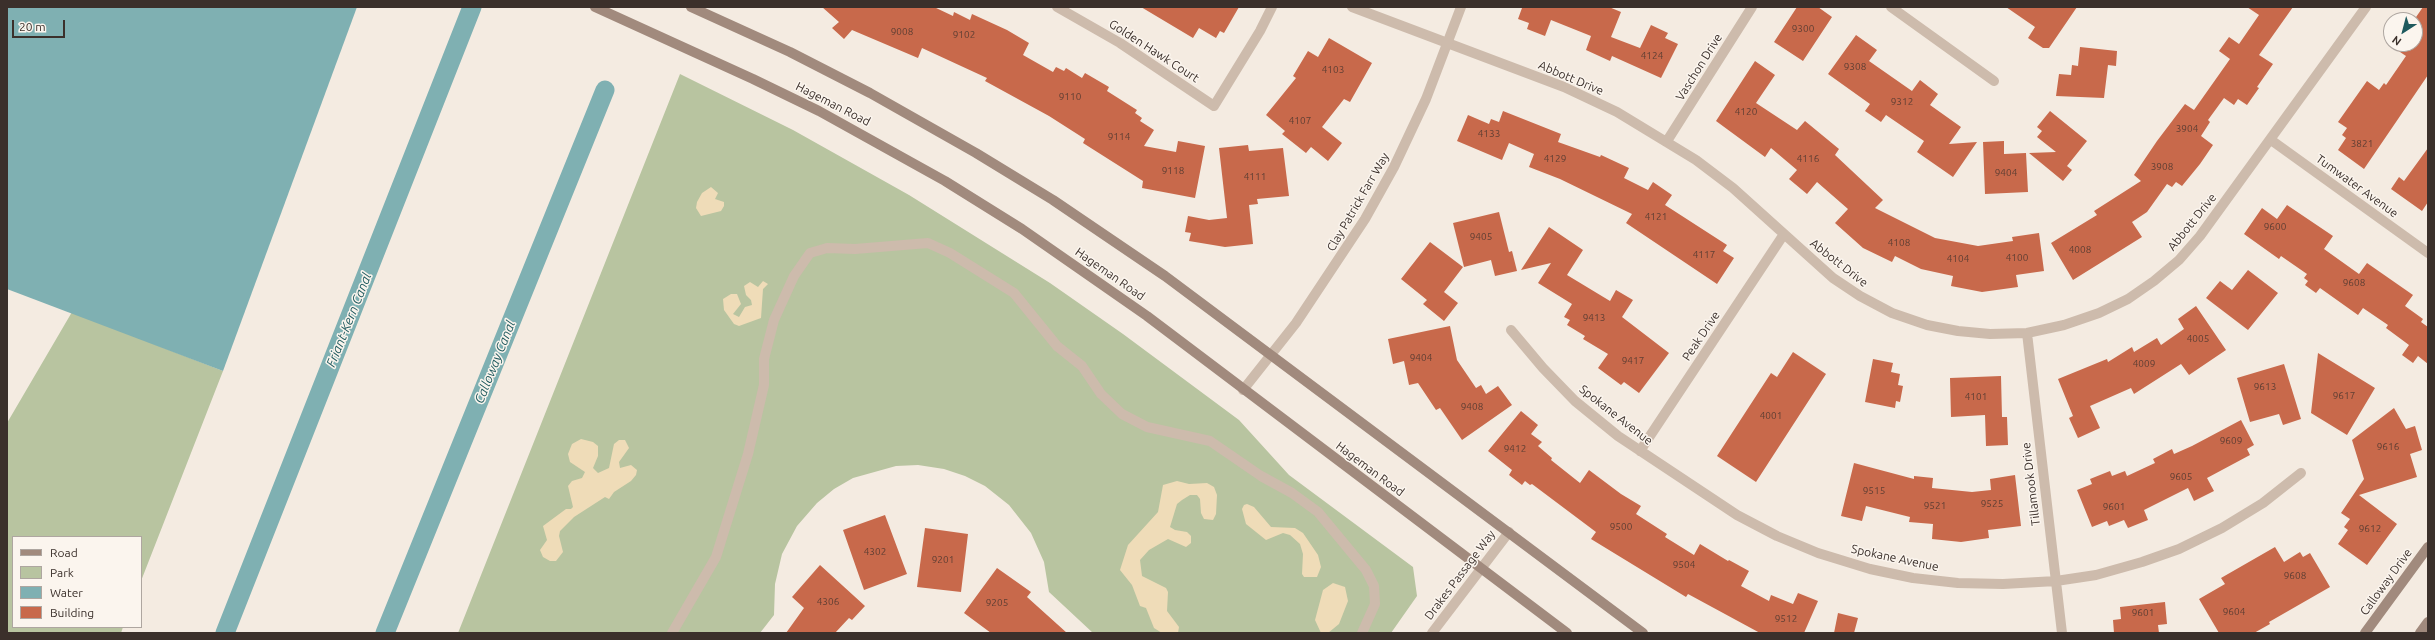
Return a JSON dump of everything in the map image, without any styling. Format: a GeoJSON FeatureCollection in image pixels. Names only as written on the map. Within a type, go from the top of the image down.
{"type":"FeatureCollection","features":[{"type":"Feature","properties":{"kind":"main road","name":"Hageman Road"},"geometry":{"type":"LineString","coordinates":[[595,7],[812,108],[945,181],[1022,229],[1147,316],[1243,390],[1567,633]]}},
{"type":"Feature","properties":{"kind":"main road"},"geometry":{"type":"LineString","coordinates":[[691,7],[790,52],[870,93],[976,152],[1052,200],[1165,276],[1644,633]]}},
{"type":"Feature","properties":{"kind":"main road","name":"Calloway Drive"},"geometry":{"type":"LineString","coordinates":[[2364,633],[2428,547]]}},
{"type":"Feature","properties":{"kind":"main road"},"geometry":{"type":"LineString","coordinates":[[2420,633],[2428,622]]}},
{"type":"Feature","properties":{"kind":"street","name":"Golden Hawk Court"},"geometry":{"type":"LineString","coordinates":[[1057,7],[1120,43],[1214,106],[1260,31],[1272,7]]}},
{"type":"Feature","properties":{"kind":"street","name":"Abbott Drive"},"geometry":{"type":"LineString","coordinates":[[1352,7],[1564,87],[1617,112],[1667,141],[1733,188],[1833,278],[1860,296],[1892,313],[1927,325],[1958,332],[1990,334],[2027,333],[2064,325],[2099,313],[2128,299],[2154,281],[2179,260],[2200,236],[2271,140],[2366,7]]}},
{"type":"Feature","properties":{"kind":"street","name":"Clay Patrick Farr Way"},"geometry":{"type":"LineString","coordinates":[[1243,390],[1272,356],[1334,269],[1365,219],[1397,160],[1426,98],[1461,7]]}},
{"type":"Feature","properties":{"kind":"street","name":"Vaschon Drive"},"geometry":{"type":"LineString","coordinates":[[1667,141],[1752,7]]}},
{"type":"Feature","properties":{"kind":"street"},"geometry":{"type":"LineString","coordinates":[[1891,7],[1994,81]]}},
{"type":"Feature","properties":{"kind":"street","name":"Tumwater Avenue"},"geometry":{"type":"LineString","coordinates":[[2271,140],[2428,253]]}},
{"type":"Feature","properties":{"kind":"street","name":"Peak Drive"},"geometry":{"type":"LineString","coordinates":[[1640,451],[1784,234]]}},
{"type":"Feature","properties":{"kind":"street"},"geometry":{"type":"LineString","coordinates":[[672,633],[716,557],[748,454],[764,385],[764,359],[774,320],[794,276],[810,253],[827,248],[855,249],[928,243],[950,253],[1014,293],[1057,346],[1082,366],[1101,394],[1122,414],[1147,427],[1210,441],[1261,476],[1292,493],[1318,512],[1366,570],[1374,586],[1375,604],[1362,633]]}},
{"type":"Feature","properties":{"kind":"street","name":"Spokane Avenue"},"geometry":{"type":"LineString","coordinates":[[1511,330],[1543,368],[1575,401],[1640,451],[1737,515],[1777,536],[1818,553],[1870,569],[1950,582],[2003,584],[2056,581],[2103,573],[2142,562],[2179,549],[2222,528],[2250,511],[2301,473]]}},
{"type":"Feature","properties":{"kind":"street","name":"Tillamook Drive"},"geometry":{"type":"LineString","coordinates":[[2027,333],[2062,633]]}},
{"type":"Feature","properties":{"kind":"street","name":"Drakes Passage Way"},"geometry":{"type":"LineString","coordinates":[[1432,633],[1480,568],[1509,532]]}},
{"type":"Feature","properties":{"kind":"green space"},"geometry":{"type":"Polygon","coordinates":[[[680,74],[793,130],[909,195],[1050,283],[1123,334],[1239,420],[1289,475],[1413,567],[1417,596],[1391,633],[1093,633],[1049,592],[1044,562],[1031,533],[1009,505],[985,486],[965,476],[944,469],[918,465],[896,466],[853,478],[834,489],[817,503],[797,526],[782,554],[775,584],[774,615],[760,633],[458,633],[680,74]]]}},
{"type":"Feature","properties":{"kind":"green space"},"geometry":{"type":"Polygon","coordinates":[[[72,312],[223,371],[142,578],[142,536],[12,536],[12,628],[123,628],[121,633],[7,633],[7,423],[72,312]]]}},
{"type":"Feature","properties":{"kind":"sand"},"geometry":{"type":"Polygon","coordinates":[[[711,187],[718,193],[715,199],[724,202],[724,206],[721,211],[701,216],[696,208],[697,202],[702,193],[711,187]]]}},
{"type":"Feature","properties":{"kind":"sand"},"geometry":{"type":"Polygon","coordinates":[[[763,281],[768,284],[763,289],[761,318],[739,326],[734,324],[724,310],[723,299],[731,294],[737,294],[741,304],[733,314],[739,317],[745,307],[752,305],[751,300],[746,295],[744,286],[750,282],[758,287],[763,281]]]}},
{"type":"Feature","properties":{"kind":"sand"},"geometry":{"type":"Polygon","coordinates":[[[581,439],[593,442],[598,446],[598,456],[593,468],[598,473],[609,468],[614,444],[619,440],[625,440],[629,448],[619,462],[620,468],[631,465],[637,470],[636,475],[631,481],[614,492],[609,499],[605,497],[574,517],[560,531],[559,536],[563,552],[556,561],[550,561],[543,557],[540,550],[547,540],[543,526],[566,509],[571,509],[573,507],[568,486],[572,481],[582,478],[585,472],[570,462],[568,454],[572,444],[581,439]]]}},
{"type":"Feature","properties":{"kind":"sand"},"geometry":{"type":"Polygon","coordinates":[[[1177,481],[1189,484],[1207,483],[1214,487],[1217,495],[1216,514],[1213,520],[1204,519],[1201,513],[1200,499],[1197,495],[1190,495],[1177,504],[1170,527],[1175,530],[1187,532],[1191,536],[1191,543],[1186,547],[1168,539],[1149,550],[1140,560],[1142,576],[1166,588],[1168,592],[1167,611],[1179,627],[1178,633],[1162,633],[1154,628],[1146,608],[1140,606],[1132,585],[1120,570],[1128,545],[1158,512],[1163,485],[1177,481]]]}},
{"type":"Feature","properties":{"kind":"sand"},"geometry":{"type":"Polygon","coordinates":[[[1247,504],[1254,507],[1271,527],[1295,528],[1303,533],[1318,555],[1321,567],[1317,577],[1304,577],[1302,574],[1303,554],[1300,544],[1290,535],[1283,533],[1266,540],[1246,524],[1242,509],[1244,505],[1247,504]]]}},
{"type":"Feature","properties":{"kind":"sand"},"geometry":{"type":"Polygon","coordinates":[[[1333,583],[1345,587],[1348,601],[1339,624],[1328,633],[1321,633],[1315,620],[1323,590],[1333,583]]]}},
{"type":"Feature","properties":{"kind":"water"},"geometry":{"type":"Polygon","coordinates":[[[7,7],[357,7],[223,371],[7,289],[7,7]]]}},
{"type":"Feature","properties":{"kind":"building"},"geometry":{"type":"Polygon","coordinates":[[[822,7],[934,7],[953,16],[954,12],[970,20],[972,14],[1007,30],[1029,43],[1023,55],[1053,72],[1056,67],[1064,71],[1066,68],[1082,78],[1085,73],[1109,87],[1107,91],[1137,110],[1135,113],[1142,118],[1140,121],[1154,130],[1144,146],[1176,152],[1178,141],[1205,146],[1195,198],[1142,188],[1143,181],[1083,143],[1085,139],[1049,116],[985,81],[987,78],[922,48],[918,58],[852,30],[844,39],[832,28],[839,22],[822,7]]]}},
{"type":"Feature","properties":{"kind":"building"},"geometry":{"type":"Polygon","coordinates":[[[1141,7],[1239,7],[1224,33],[1220,31],[1216,38],[1199,28],[1193,38],[1141,7]]]}},
{"type":"Feature","properties":{"kind":"building"},"geometry":{"type":"Polygon","coordinates":[[[1520,7],[1609,7],[1621,12],[1611,37],[1640,48],[1651,25],[1668,33],[1665,38],[1678,44],[1661,78],[1612,56],[1610,61],[1586,50],[1591,36],[1551,20],[1545,36],[1527,29],[1529,23],[1518,19],[1522,8],[1520,7]]]}},
{"type":"Feature","properties":{"kind":"building"},"geometry":{"type":"Polygon","coordinates":[[[1797,7],[1818,7],[1832,17],[1803,61],[1774,42],[1797,7]]]}},
{"type":"Feature","properties":{"kind":"building"},"geometry":{"type":"Polygon","coordinates":[[[2006,7],[2077,7],[2049,48],[2043,48],[2028,38],[2035,27],[2006,7]]]}},
{"type":"Feature","properties":{"kind":"building"},"geometry":{"type":"Polygon","coordinates":[[[2247,7],[2293,7],[2259,55],[2273,64],[2257,87],[2259,88],[2247,105],[2238,99],[2234,105],[2224,98],[2208,120],[2210,122],[2201,136],[2213,145],[2200,164],[2182,186],[2176,182],[2172,187],[2167,184],[2147,212],[2132,222],[2142,237],[2073,280],[2051,243],[2097,215],[2094,211],[2141,181],[2134,175],[2157,141],[2185,104],[2194,110],[2230,59],[2219,51],[2229,37],[2239,44],[2259,15],[2247,7]]]}},
{"type":"Feature","properties":{"kind":"building"},"geometry":{"type":"Polygon","coordinates":[[[2423,7],[2428,7],[2428,75],[2364,169],[2338,150],[2346,138],[2342,135],[2347,128],[2338,122],[2367,81],[2379,90],[2384,83],[2386,85],[2406,56],[2400,52],[2423,52],[2423,12],[2420,12],[2423,7]]]}},
{"type":"Feature","properties":{"kind":"building"},"geometry":{"type":"Polygon","coordinates":[[[1856,35],[1877,50],[1869,61],[1912,91],[1920,80],[1938,94],[1930,105],[1961,127],[1949,144],[1977,142],[1953,177],[1917,152],[1924,141],[1886,115],[1881,122],[1865,111],[1870,104],[1828,74],[1856,35]]]}},
{"type":"Feature","properties":{"kind":"building"},"geometry":{"type":"Polygon","coordinates":[[[1329,38],[1372,63],[1350,102],[1344,99],[1322,127],[1342,143],[1328,161],[1311,147],[1306,153],[1282,134],[1285,131],[1266,115],[1296,78],[1293,76],[1308,51],[1318,57],[1329,38]]]}},
{"type":"Feature","properties":{"kind":"building"},"geometry":{"type":"Polygon","coordinates":[[[2080,47],[2117,51],[2116,66],[2108,65],[2104,98],[2056,96],[2059,74],[2071,75],[2072,65],[2078,66],[2080,47]]]}},
{"type":"Feature","properties":{"kind":"building"},"geometry":{"type":"Polygon","coordinates":[[[1755,61],[1775,75],[1756,103],[1797,130],[1805,121],[1839,149],[1835,155],[1883,200],[1875,208],[1935,238],[1978,246],[2013,241],[2012,237],[2039,233],[2044,271],[2016,275],[2018,287],[1982,292],[1951,286],[1953,276],[1921,269],[1895,256],[1892,262],[1863,248],[1835,223],[1848,209],[1817,182],[1807,194],[1789,179],[1797,170],[1771,148],[1765,157],[1716,121],[1755,61]]]}},
{"type":"Feature","properties":{"kind":"building"},"geometry":{"type":"Polygon","coordinates":[[[1503,111],[1561,134],[1558,142],[1600,157],[1601,155],[1629,168],[1624,178],[1648,190],[1653,182],[1672,195],[1665,205],[1727,245],[1723,251],[1734,258],[1717,284],[1626,223],[1632,214],[1560,179],[1529,167],[1534,154],[1509,143],[1502,160],[1457,141],[1468,115],[1489,124],[1491,119],[1499,122],[1503,111]]]}},
{"type":"Feature","properties":{"kind":"building"},"geometry":{"type":"Polygon","coordinates":[[[2050,111],[2087,141],[2067,166],[2072,170],[2063,181],[2029,153],[2056,152],[2037,137],[2042,131],[2037,127],[2050,111]]]}},
{"type":"Feature","properties":{"kind":"building"},"geometry":{"type":"Polygon","coordinates":[[[2004,141],[2004,154],[2026,153],[2028,192],[1985,194],[1983,142],[2004,141]]]}},
{"type":"Feature","properties":{"kind":"building"},"geometry":{"type":"Polygon","coordinates":[[[1248,145],[1249,151],[1283,148],[1289,196],[1257,199],[1258,204],[1249,205],[1253,244],[1225,247],[1189,241],[1191,233],[1185,232],[1188,216],[1209,220],[1227,218],[1219,148],[1248,145]]]}},
{"type":"Feature","properties":{"kind":"building"},"geometry":{"type":"Polygon","coordinates":[[[2428,148],[2428,202],[2422,211],[2391,189],[2399,177],[2404,181],[2428,148]]]}},
{"type":"Feature","properties":{"kind":"building"},"geometry":{"type":"Polygon","coordinates":[[[2287,205],[2333,236],[2324,249],[2359,274],[2367,263],[2413,295],[2405,306],[2423,319],[2421,322],[2428,327],[2428,364],[2418,356],[2413,363],[2402,355],[2409,345],[2386,328],[2388,325],[2363,308],[2358,315],[2320,288],[2316,293],[2305,285],[2308,281],[2304,278],[2307,274],[2281,256],[2279,259],[2244,234],[2262,208],[2277,219],[2287,205]]]}},
{"type":"Feature","properties":{"kind":"building"},"geometry":{"type":"Polygon","coordinates":[[[1499,212],[1509,252],[1512,251],[1517,271],[1495,276],[1491,260],[1464,267],[1453,223],[1499,212]]]}},
{"type":"Feature","properties":{"kind":"building"},"geometry":{"type":"Polygon","coordinates":[[[1549,227],[1583,250],[1567,275],[1610,301],[1616,290],[1633,300],[1622,317],[1669,353],[1639,393],[1624,382],[1621,385],[1598,368],[1608,354],[1583,339],[1585,336],[1567,325],[1570,320],[1564,317],[1572,304],[1538,283],[1551,263],[1521,270],[1549,227]]]}},
{"type":"Feature","properties":{"kind":"building"},"geometry":{"type":"Polygon","coordinates":[[[1430,242],[1463,267],[1444,292],[1458,303],[1444,321],[1423,304],[1427,300],[1401,279],[1430,242]]]}},
{"type":"Feature","properties":{"kind":"building"},"geometry":{"type":"Polygon","coordinates":[[[2248,270],[2278,293],[2248,330],[2206,298],[2220,281],[2232,290],[2248,270]]]}},
{"type":"Feature","properties":{"kind":"building"},"geometry":{"type":"Polygon","coordinates":[[[2196,306],[2226,350],[2189,375],[2181,364],[2134,394],[2131,388],[2090,406],[2100,428],[2078,438],[2069,418],[2073,416],[2058,379],[2107,359],[2108,362],[2132,347],[2134,352],[2157,338],[2161,345],[2184,329],[2178,319],[2196,306]]]}},
{"type":"Feature","properties":{"kind":"building"},"geometry":{"type":"Polygon","coordinates":[[[1450,326],[1457,360],[1476,388],[1481,385],[1486,394],[1498,386],[1512,405],[1462,440],[1440,408],[1436,410],[1418,383],[1409,385],[1404,361],[1393,364],[1388,339],[1450,326]]]}},
{"type":"Feature","properties":{"kind":"building"},"geometry":{"type":"Polygon","coordinates":[[[1793,352],[1826,374],[1756,482],[1717,456],[1771,373],[1777,377],[1793,352]]]}},
{"type":"Feature","properties":{"kind":"building"},"geometry":{"type":"Polygon","coordinates":[[[2318,353],[2375,388],[2347,435],[2311,413],[2318,353]]]}},
{"type":"Feature","properties":{"kind":"building"},"geometry":{"type":"Polygon","coordinates":[[[1873,359],[1893,363],[1891,372],[1900,374],[1898,385],[1903,386],[1900,402],[1896,401],[1895,408],[1865,402],[1873,359]]]}},
{"type":"Feature","properties":{"kind":"building"},"geometry":{"type":"Polygon","coordinates":[[[2284,364],[2301,419],[2283,425],[2279,414],[2250,422],[2237,378],[2284,364]]]}},
{"type":"Feature","properties":{"kind":"building"},"geometry":{"type":"Polygon","coordinates":[[[2001,376],[2002,417],[2007,417],[2008,445],[1986,446],[1985,415],[1951,417],[1950,378],[2001,376]]]}},
{"type":"Feature","properties":{"kind":"building"},"geometry":{"type":"Polygon","coordinates":[[[2394,408],[2406,429],[2415,426],[2422,450],[2410,454],[2417,477],[2359,495],[2397,524],[2367,565],[2338,544],[2348,530],[2344,527],[2350,519],[2341,513],[2364,479],[2352,440],[2394,408]]]}},
{"type":"Feature","properties":{"kind":"building"},"geometry":{"type":"Polygon","coordinates":[[[1521,411],[1538,425],[1531,434],[1542,442],[1538,446],[1552,458],[1551,460],[1580,483],[1589,470],[1621,494],[1641,506],[1636,514],[1667,534],[1665,537],[1694,555],[1700,544],[1728,561],[1729,560],[1749,571],[1741,586],[1769,601],[1771,595],[1793,604],[1798,593],[1818,601],[1804,633],[1760,633],[1688,594],[1686,597],[1591,539],[1596,532],[1532,484],[1530,485],[1525,481],[1522,485],[1509,475],[1512,470],[1488,451],[1521,411]]]}},
{"type":"Feature","properties":{"kind":"building"},"geometry":{"type":"Polygon","coordinates":[[[2241,420],[2254,445],[2247,449],[2250,455],[2207,478],[2214,491],[2194,501],[2188,488],[2144,510],[2148,520],[2128,528],[2124,520],[2109,526],[2107,521],[2092,527],[2077,490],[2092,484],[2090,479],[2110,471],[2112,476],[2125,471],[2127,476],[2155,463],[2153,459],[2172,449],[2174,454],[2241,420]]]}},
{"type":"Feature","properties":{"kind":"building"},"geometry":{"type":"Polygon","coordinates":[[[1854,463],[1914,479],[1914,476],[1933,478],[1932,488],[1972,492],[1991,490],[1990,479],[2015,475],[2021,526],[1988,530],[1989,538],[1961,542],[1932,539],[1933,524],[1909,522],[1910,517],[1866,506],[1862,521],[1841,516],[1854,463]]]}},
{"type":"Feature","properties":{"kind":"building"},"geometry":{"type":"Polygon","coordinates":[[[885,515],[907,574],[864,590],[843,530],[885,515]]]}},
{"type":"Feature","properties":{"kind":"building"},"geometry":{"type":"Polygon","coordinates":[[[925,528],[968,534],[961,592],[917,587],[925,528]]]}},
{"type":"Feature","properties":{"kind":"building"},"geometry":{"type":"Polygon","coordinates":[[[2275,547],[2284,562],[2300,552],[2303,557],[2310,553],[2330,587],[2269,622],[2270,624],[2254,633],[2219,633],[2199,599],[2225,584],[2221,578],[2275,547]]]}},
{"type":"Feature","properties":{"kind":"building"},"geometry":{"type":"Polygon","coordinates":[[[820,565],[865,606],[852,620],[849,618],[835,633],[786,633],[804,608],[792,597],[820,565]]]}},
{"type":"Feature","properties":{"kind":"building"},"geometry":{"type":"Polygon","coordinates":[[[997,568],[1031,592],[1027,597],[1067,633],[991,633],[964,613],[997,568]]]}},
{"type":"Feature","properties":{"kind":"building"},"geometry":{"type":"Polygon","coordinates":[[[2165,602],[2167,624],[2158,625],[2159,633],[2114,633],[2113,620],[2121,619],[2120,607],[2165,602]]]}},
{"type":"Feature","properties":{"kind":"building"},"geometry":{"type":"Polygon","coordinates":[[[1838,613],[1858,618],[1854,633],[1834,633],[1838,613]]]}},
{"type":"Feature","properties":{"kind":"waterway","name":"Friant-Kern Canal"},"geometry":{"type":"LineString","coordinates":[[225,633],[472,7]]}},
{"type":"Feature","properties":{"kind":"waterway","name":"Calloway Canal"},"geometry":{"type":"LineString","coordinates":[[385,633],[605,90]]}}]}
